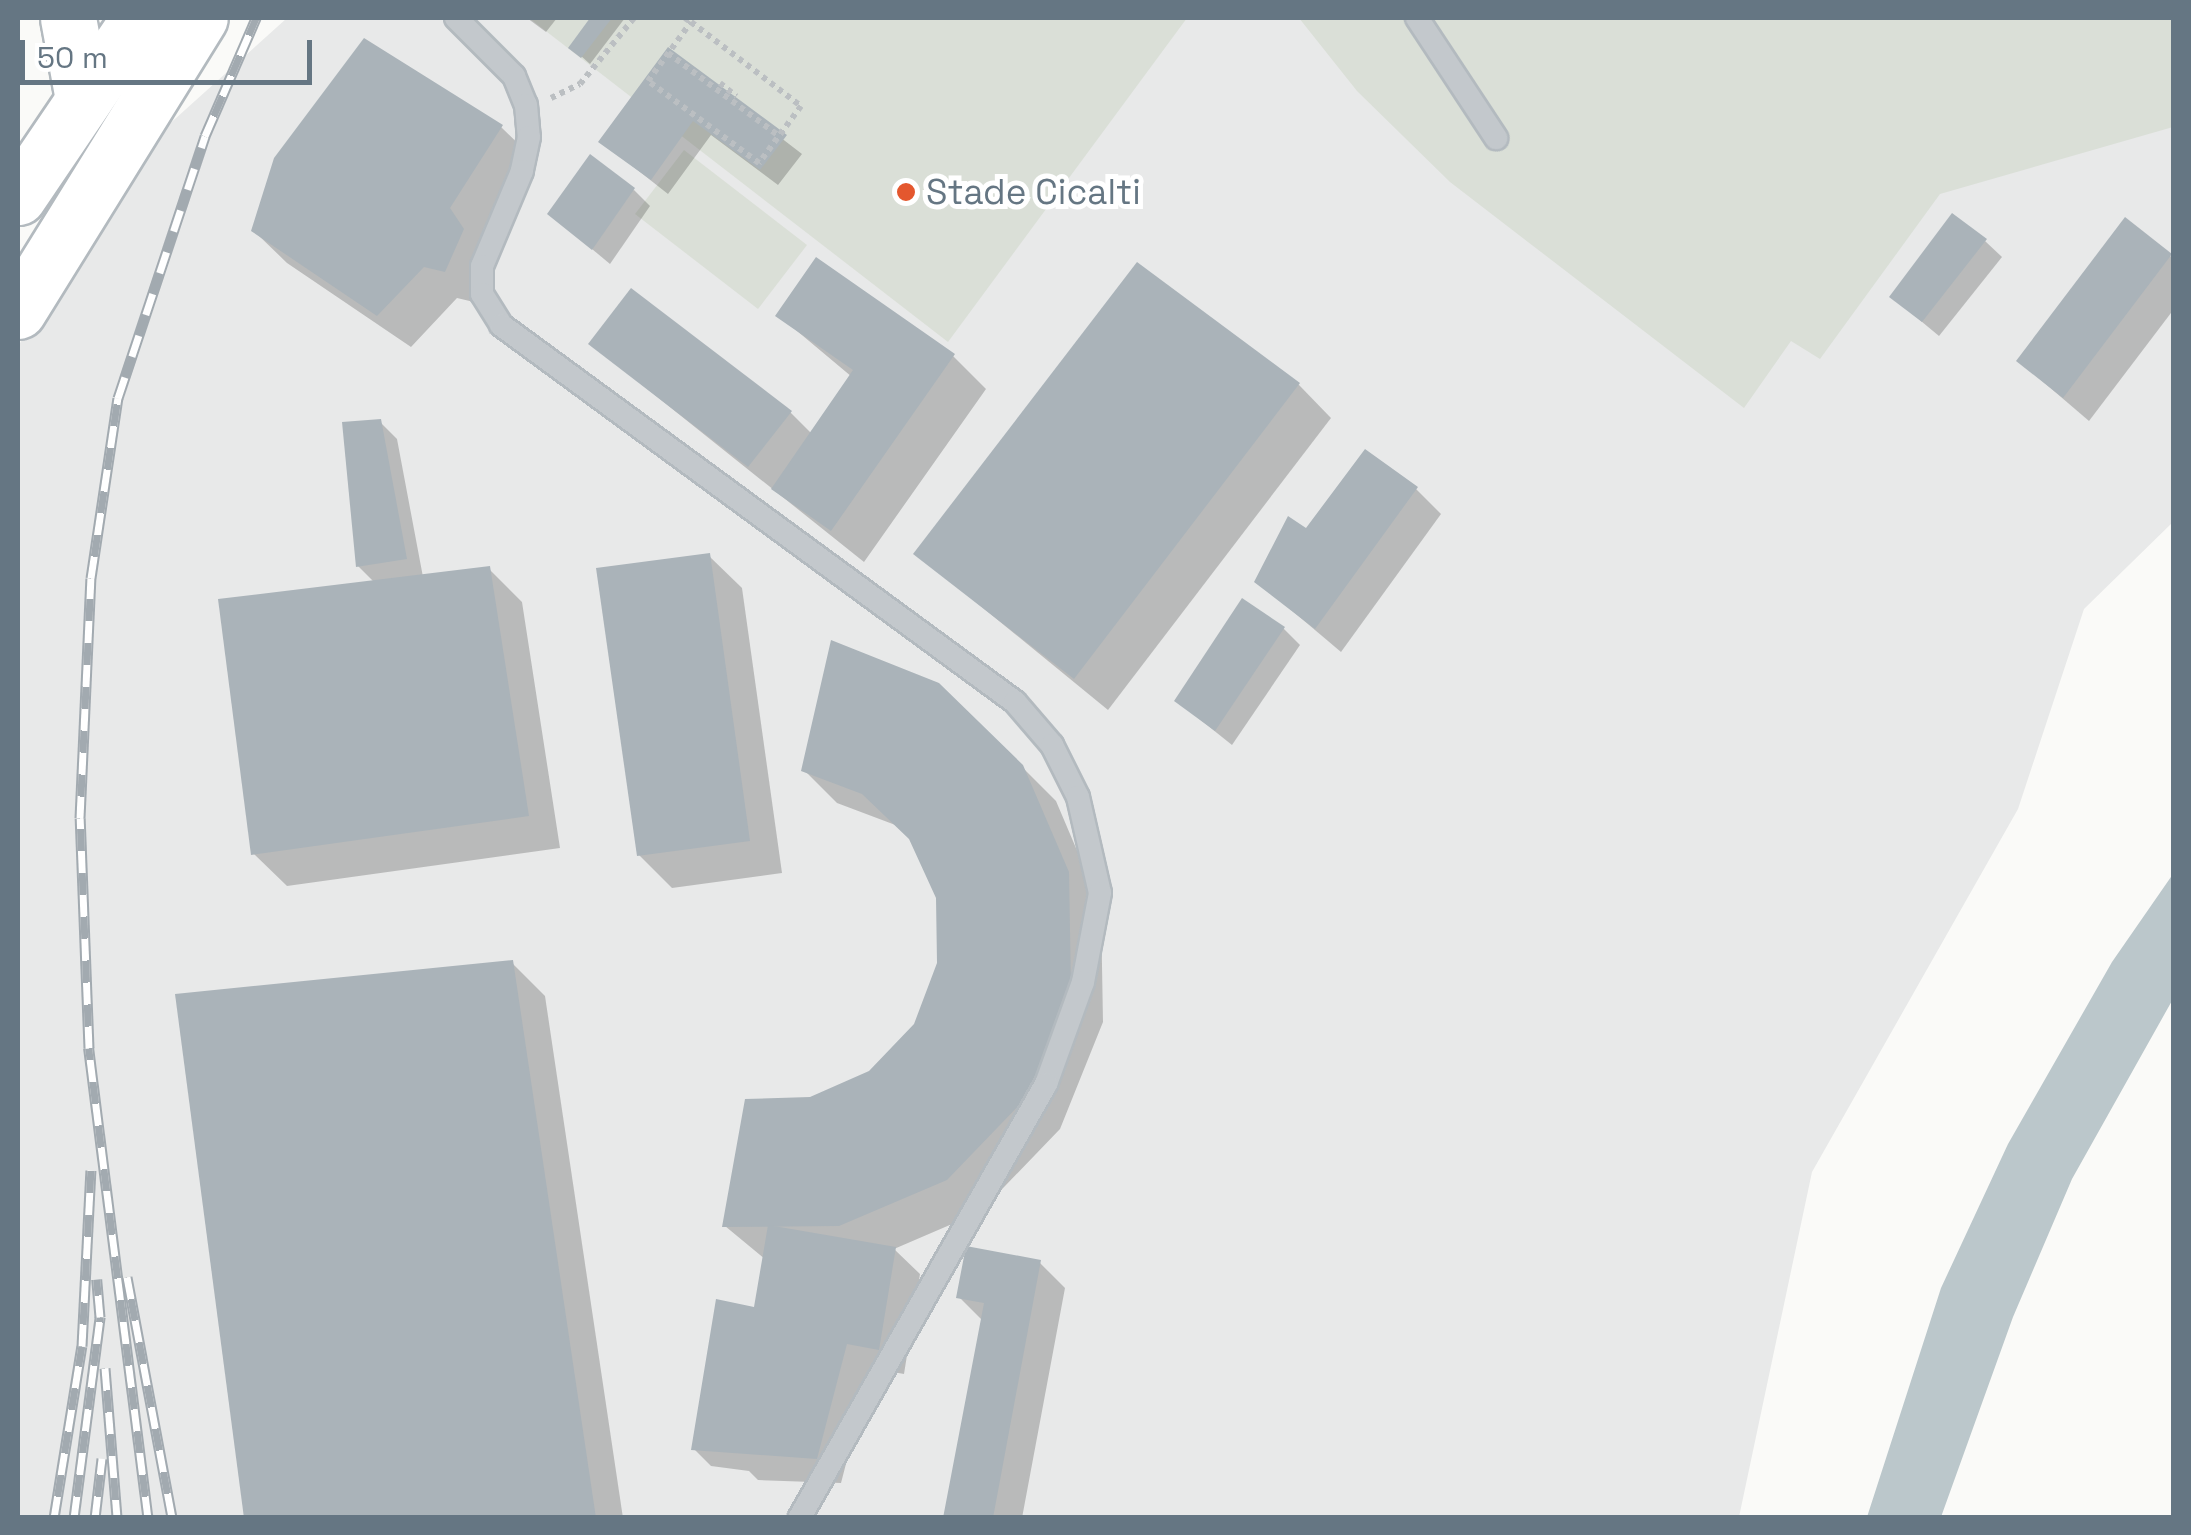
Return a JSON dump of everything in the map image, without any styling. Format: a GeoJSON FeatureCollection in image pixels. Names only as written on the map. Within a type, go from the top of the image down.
{"type":"FeatureCollection","features":[{"type":"Feature","properties":{"kind":"main road"},"geometry":{"type":"LineString","coordinates":[[68,18],[83,99]]}},
{"type":"Feature","properties":{"kind":"main road"},"geometry":{"type":"LineString","coordinates":[[18,197],[140,18]]}},
{"type":"Feature","properties":{"kind":"main road"},"geometry":{"type":"LineString","coordinates":[[18,311],[200,18]]}},
{"type":"Feature","properties":{"kind":"lane"},"geometry":{"type":"LineString","coordinates":[[456,18],[514,76],[526,105],[529,137],[522,171],[482,266],[482,294],[501,325],[1015,702],[1052,745],[1078,797],[1100,893],[1083,982],[1046,1084],[799,1518]]}},
{"type":"Feature","properties":{"kind":"lane"},"geometry":{"type":"LineString","coordinates":[[1417,18],[1496,138]]}},
{"type":"Feature","properties":{"kind":"path"},"geometry":{"type":"LineString","coordinates":[[526,105],[580,84],[634,18]]}},
{"type":"Feature","properties":{"kind":"path"},"geometry":{"type":"LineString","coordinates":[[688,20],[801,106],[759,163],[648,81],[668,53],[688,20]]}},
{"type":"Feature","properties":{"kind":"path"},"geometry":{"type":"LineString","coordinates":[[668,53],[726,92],[779,136]]}},
{"type":"Feature","properties":{"kind":"path"},"geometry":{"type":"LineString","coordinates":[[720,84],[736,96]]}},
{"type":"Feature","properties":{"kind":"shaded area"},"geometry":{"type":"Polygon","coordinates":[[[287,18],[2173,18],[2173,522],[2084,609],[2018,809],[1812,1172],[1739,1517],[18,1518],[19,345],[115,173],[287,18]]]}},
{"type":"Feature","properties":{"kind":"shaded area","name":"Stade Cicalti"},"geometry":{"type":"Polygon","coordinates":[[[529,18],[1187,18],[948,342],[529,18]]]}},
{"type":"Feature","properties":{"kind":"shaded area"},"geometry":{"type":"Polygon","coordinates":[[[1299,18],[2173,18],[2173,127],[1940,194],[1820,359],[1791,341],[1744,408],[1450,182],[1357,91],[1299,18]]]}},
{"type":"Feature","properties":{"kind":"shaded area"},"geometry":{"type":"Polygon","coordinates":[[[684,150],[807,245],[758,309],[635,214],[684,150]]]}},
{"type":"Feature","properties":{"kind":"shaded area"},"geometry":{"type":"Polygon","coordinates":[[[2173,874],[2173,999],[2072,1179],[2013,1317],[1941,1517],[1867,1517],[1941,1288],[2008,1144],[2112,962],[2173,874]]]}},
{"type":"Feature","properties":{"kind":"building"},"geometry":{"type":"Polygon","coordinates":[[[590,18],[612,18],[581,58],[568,48],[590,18]]]}},
{"type":"Feature","properties":{"kind":"building"},"geometry":{"type":"Polygon","coordinates":[[[364,38],[503,125],[450,208],[464,229],[445,272],[424,267],[377,316],[251,231],[274,158],[364,38]]]}},
{"type":"Feature","properties":{"kind":"building"},"geometry":{"type":"Polygon","coordinates":[[[668,47],[787,135],[760,170],[693,121],[651,180],[598,142],[668,47]]]}},
{"type":"Feature","properties":{"kind":"building"},"geometry":{"type":"Polygon","coordinates":[[[590,154],[635,188],[592,250],[547,214],[590,154]]]}},
{"type":"Feature","properties":{"kind":"building"},"geometry":{"type":"Polygon","coordinates":[[[1952,213],[1987,239],[1922,322],[1889,297],[1952,213]]]}},
{"type":"Feature","properties":{"kind":"building"},"geometry":{"type":"Polygon","coordinates":[[[2125,217],[2172,254],[2063,398],[2016,361],[2125,217]]]}},
{"type":"Feature","properties":{"kind":"building"},"geometry":{"type":"Polygon","coordinates":[[[816,257],[955,354],[831,531],[771,489],[853,370],[775,316],[816,257]]]}},
{"type":"Feature","properties":{"kind":"building"},"geometry":{"type":"Polygon","coordinates":[[[1137,262],[1300,383],[1074,679],[913,554],[1137,262]]]}},
{"type":"Feature","properties":{"kind":"building"},"geometry":{"type":"Polygon","coordinates":[[[631,288],[792,411],[748,467],[588,344],[631,288]]]}},
{"type":"Feature","properties":{"kind":"building"},"geometry":{"type":"Polygon","coordinates":[[[381,419],[407,559],[356,567],[342,422],[381,419]]]}},
{"type":"Feature","properties":{"kind":"building"},"geometry":{"type":"Polygon","coordinates":[[[1365,449],[1418,487],[1315,629],[1254,582],[1288,516],[1306,528],[1365,449]]]}},
{"type":"Feature","properties":{"kind":"building"},"geometry":{"type":"Polygon","coordinates":[[[710,553],[750,841],[637,856],[596,568],[710,553]]]}},
{"type":"Feature","properties":{"kind":"building"},"geometry":{"type":"Polygon","coordinates":[[[490,566],[529,816],[251,855],[218,599],[490,566]]]}},
{"type":"Feature","properties":{"kind":"building"},"geometry":{"type":"Polygon","coordinates":[[[1242,598],[1285,627],[1215,731],[1174,701],[1242,598]]]}},
{"type":"Feature","properties":{"kind":"building"},"geometry":{"type":"Polygon","coordinates":[[[831,640],[939,683],[1023,765],[1069,872],[1071,988],[1028,1096],[947,1180],[839,1226],[722,1227],[745,1099],[810,1097],[869,1071],[914,1024],[937,963],[936,898],[909,839],[862,794],[801,771],[831,640]]]}},
{"type":"Feature","properties":{"kind":"building"},"geometry":{"type":"Polygon","coordinates":[[[513,960],[596,1518],[244,1518],[175,994],[513,960]]]}},
{"type":"Feature","properties":{"kind":"building"},"geometry":{"type":"Polygon","coordinates":[[[768,1225],[896,1247],[879,1350],[847,1344],[817,1459],[691,1450],[716,1299],[754,1307],[768,1225]]]}},
{"type":"Feature","properties":{"kind":"building"},"geometry":{"type":"Polygon","coordinates":[[[966,1246],[1041,1260],[993,1518],[943,1518],[984,1303],[956,1298],[966,1246]]]}},
{"type":"Feature","properties":{"kind":"railway"},"geometry":{"type":"LineString","coordinates":[[148,1518],[89,1048],[80,818],[91,578],[118,398],[205,136],[256,18]]}},
{"type":"Feature","properties":{"kind":"railway"},"geometry":{"type":"LineString","coordinates":[[54,1518],[82,1346],[91,1170]]}},
{"type":"Feature","properties":{"kind":"railway"},"geometry":{"type":"LineString","coordinates":[[127,1277],[172,1518]]}},
{"type":"Feature","properties":{"kind":"railway"},"geometry":{"type":"LineString","coordinates":[[74,1518],[100,1317],[97,1279]]}},
{"type":"Feature","properties":{"kind":"railway"},"geometry":{"type":"LineString","coordinates":[[105,1368],[117,1518]]}},
{"type":"Feature","properties":{"kind":"railway"},"geometry":{"type":"LineString","coordinates":[[95,1518],[102,1458]]}},
{"type":"Feature","properties":{"kind":"place","name":"Stade Cicalti"},"geometry":{"type":"Point","coordinates":[906,192]}}]}
